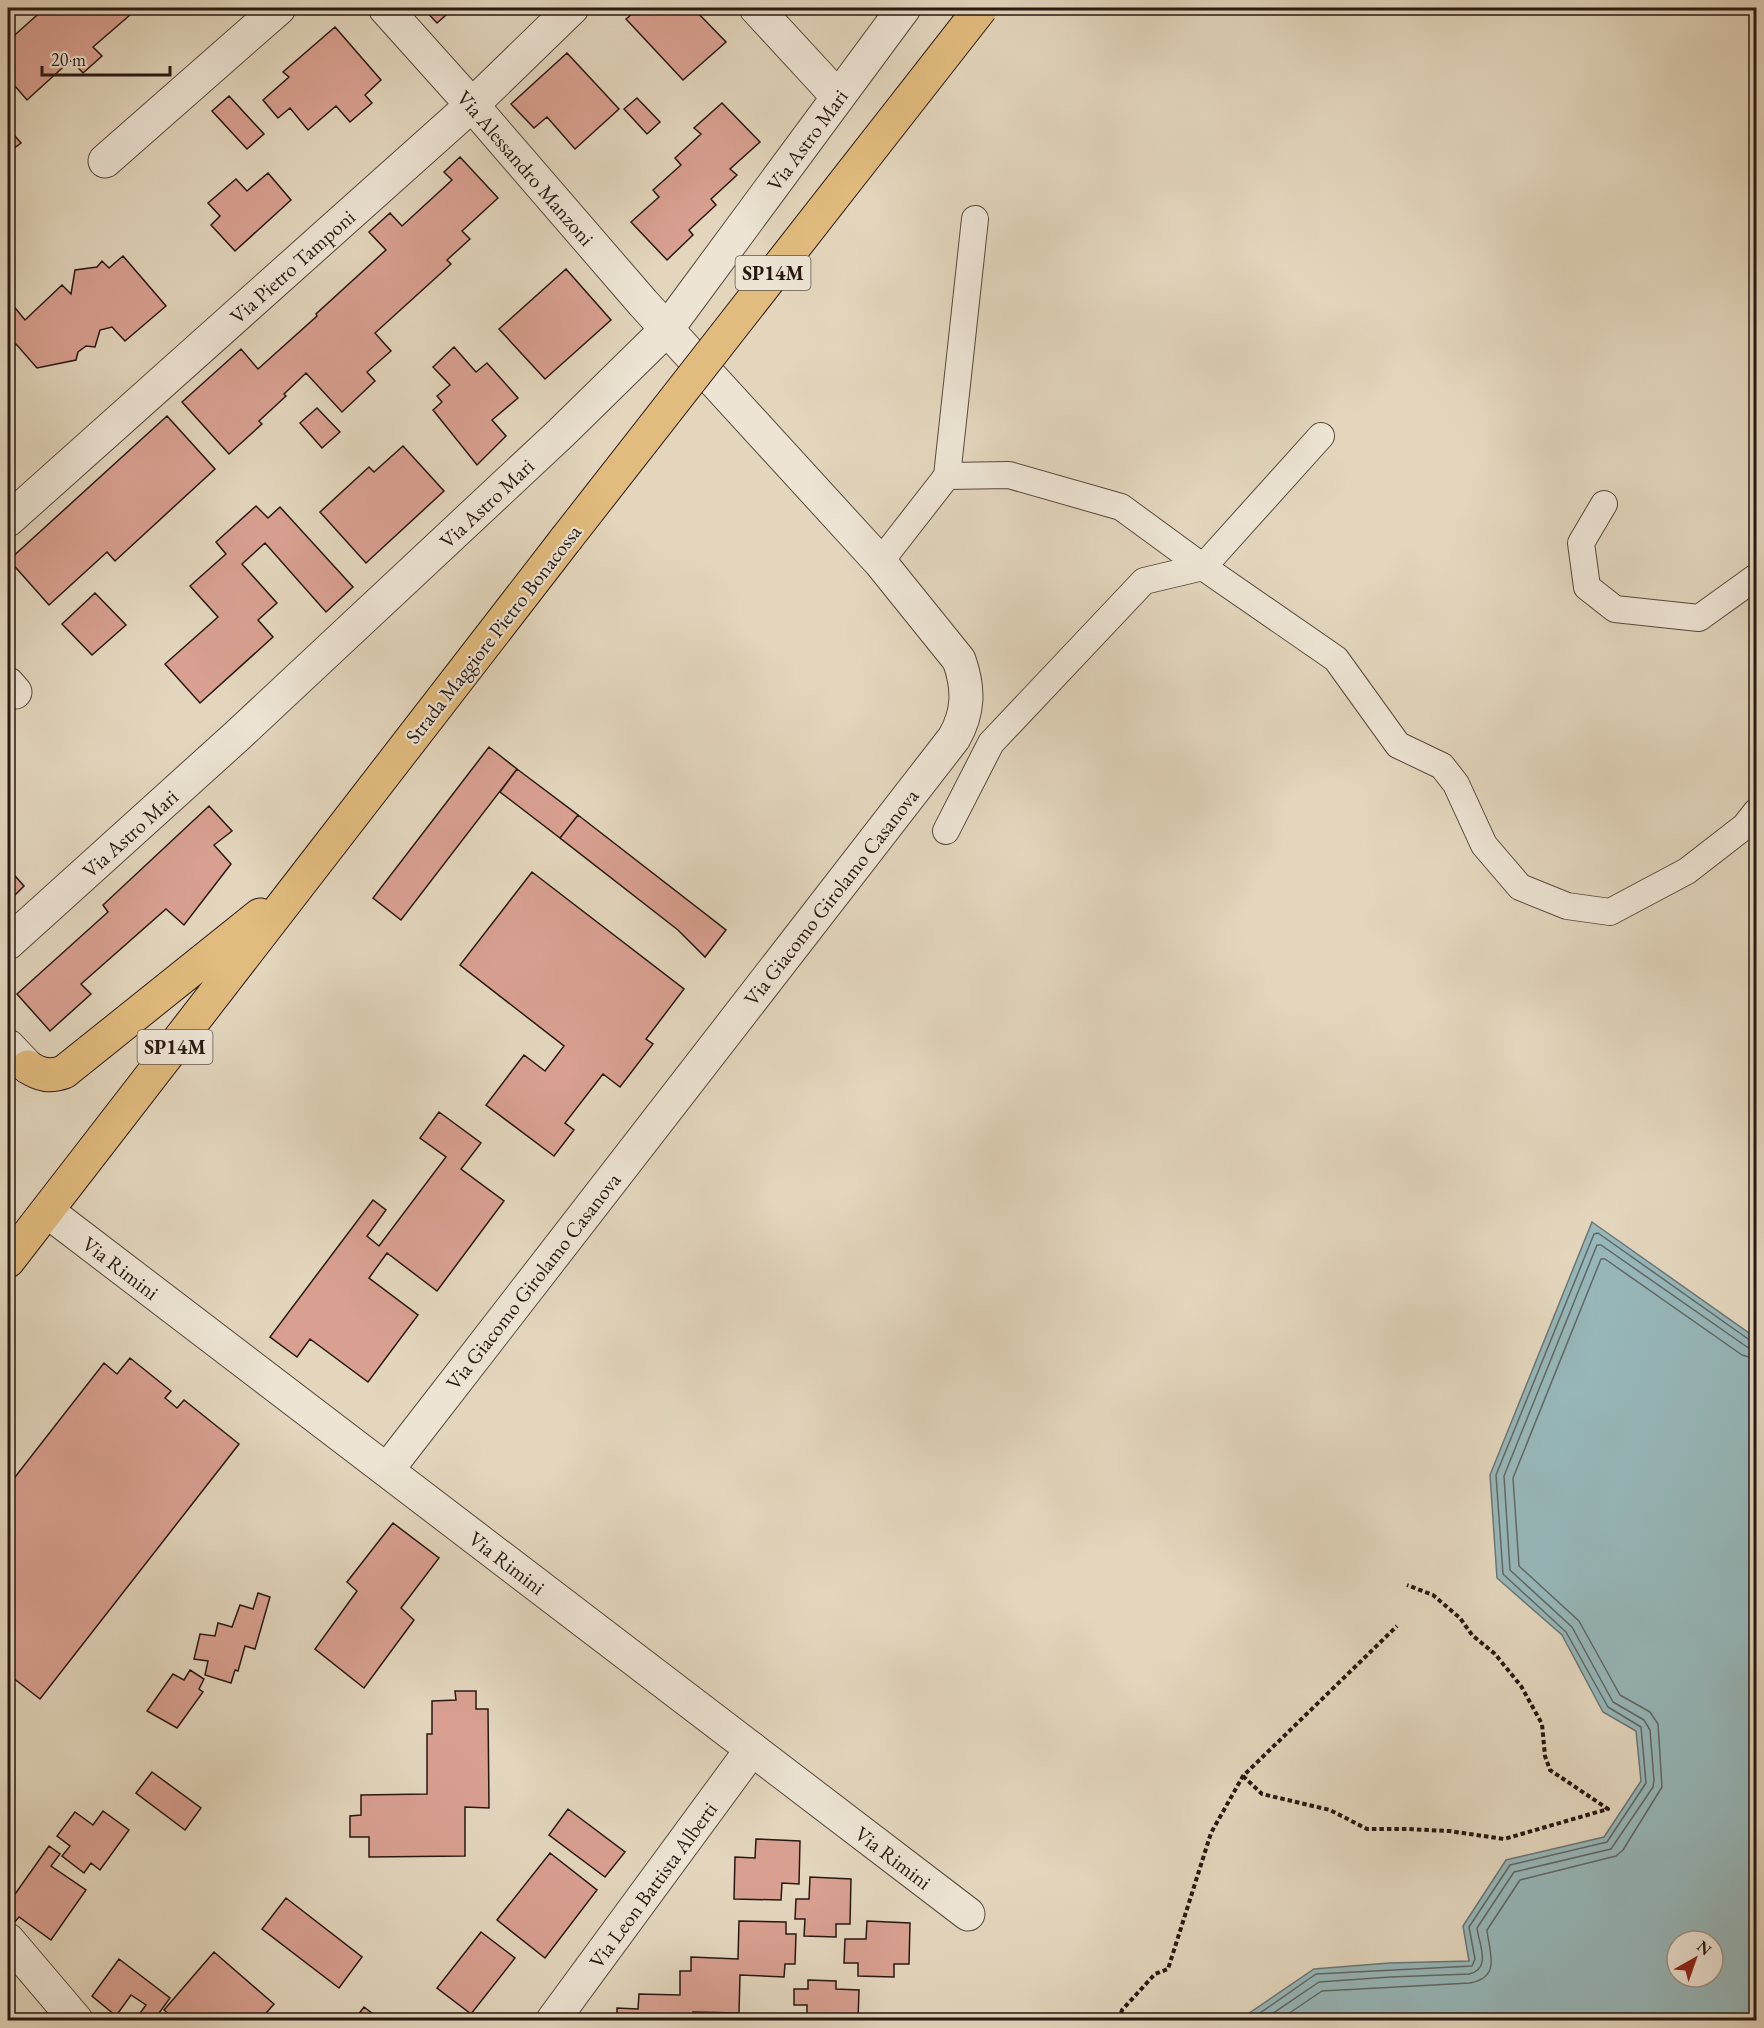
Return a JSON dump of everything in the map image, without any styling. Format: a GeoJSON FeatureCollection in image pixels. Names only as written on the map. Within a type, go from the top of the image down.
{"type":"FeatureCollection","features":[{"type":"Feature","properties":{"kind":"main road","name":"Strada Maggiore Pietro Bonacossa"},"geometry":{"type":"LineString","coordinates":[[8,1261],[566,539],[981,8]]}},
{"type":"Feature","properties":{"kind":"main road"},"geometry":{"type":"LineString","coordinates":[[18,1056],[40,1074],[64,1072],[302,883]]}},
{"type":"Feature","properties":{"kind":"street"},"geometry":{"type":"LineString","coordinates":[[105,161],[279,8]]}},
{"type":"Feature","properties":{"kind":"street","name":"Via Alessandro Manzoni"},"geometry":{"type":"LineString","coordinates":[[385,8],[667,329]]}},
{"type":"Feature","properties":{"kind":"street","name":"Via Pietro Tamponi"},"geometry":{"type":"LineString","coordinates":[[8,520],[471,105],[572,8]]}},
{"type":"Feature","properties":{"kind":"street"},"geometry":{"type":"LineString","coordinates":[[756,8],[838,97]]}},
{"type":"Feature","properties":{"kind":"street","name":"Via Astro Mari"},"geometry":{"type":"LineString","coordinates":[[8,943],[237,736],[561,433],[667,329],[904,8]]}},
{"type":"Feature","properties":{"kind":"street","name":"Via Giacomo Girolamo Casanova"},"geometry":{"type":"LineString","coordinates":[[387,1470],[954,738],[964,717],[967,695],[959,660],[880,562],[667,329]]}},
{"type":"Feature","properties":{"kind":"street","name":"Via Rimini"},"geometry":{"type":"LineString","coordinates":[[47,1211],[968,1914]]}},
{"type":"Feature","properties":{"kind":"street","name":"Via Leon Battista Alberti"},"geometry":{"type":"LineString","coordinates":[[553,2020],[752,1749]]}},
{"type":"Feature","properties":{"kind":"street"},"geometry":{"type":"LineString","coordinates":[[8,1940],[76,2020]]}},
{"type":"Feature","properties":{"kind":"lane"},"geometry":{"type":"LineString","coordinates":[[880,562],[947,476],[975,219]]}},
{"type":"Feature","properties":{"kind":"lane"},"geometry":{"type":"LineString","coordinates":[[945,831],[991,743],[1144,581],[1203,567],[1321,436]]}},
{"type":"Feature","properties":{"kind":"lane"},"geometry":{"type":"LineString","coordinates":[[947,476],[1009,475],[1120,507],[1336,659],[1398,745],[1442,766],[1456,784],[1484,845],[1520,887],[1567,906],[1610,912],[1687,872],[1745,826],[1756,812]]}},
{"type":"Feature","properties":{"kind":"lane"},"geometry":{"type":"LineString","coordinates":[[1604,504],[1581,543],[1587,587],[1615,609],[1699,618],[1756,577]]}},
{"type":"Feature","properties":{"kind":"path"},"geometry":{"type":"LineString","coordinates":[[1243,1776],[1262,1794],[1330,1810],[1367,1829],[1428,1830],[1504,1839],[1608,1809],[1550,1770],[1545,1756],[1542,1724],[1521,1686],[1495,1654],[1472,1635],[1460,1618],[1433,1595],[1407,1585]]}},
{"type":"Feature","properties":{"kind":"path"},"geometry":{"type":"LineString","coordinates":[[1119,2020],[1122,2010],[1155,1974],[1168,1969],[1211,1833],[1243,1776],[1397,1626]]}},
{"type":"Feature","properties":{"kind":"water"},"geometry":{"type":"Polygon","coordinates":[[[1592,1222],[1756,1338],[1756,2020],[1239,2020],[1314,1969],[1389,1963],[1469,1961],[1463,1926],[1506,1860],[1604,1837],[1641,1781],[1636,1731],[1603,1712],[1562,1635],[1497,1578],[1490,1475],[1592,1222]]]}},
{"type":"Feature","properties":{"kind":"building"},"geometry":{"type":"Polygon","coordinates":[[[45,8],[56,8],[59,11],[63,8],[138,8],[93,47],[102,56],[83,73],[71,60],[27,100],[8,78],[8,41],[45,8]]]}},
{"type":"Feature","properties":{"kind":"building"},"geometry":{"type":"Polygon","coordinates":[[[423,8],[454,8],[437,23],[423,8]]]}},
{"type":"Feature","properties":{"kind":"building"},"geometry":{"type":"Polygon","coordinates":[[[639,8],[693,8],[726,42],[683,80],[626,19],[639,8]]]}},
{"type":"Feature","properties":{"kind":"building"},"geometry":{"type":"Polygon","coordinates":[[[335,27],[381,80],[365,95],[372,103],[350,122],[336,106],[308,130],[290,108],[278,118],[263,100],[289,77],[283,72],[335,27]]]}},
{"type":"Feature","properties":{"kind":"building"},"geometry":{"type":"Polygon","coordinates":[[[567,53],[619,109],[575,149],[547,117],[534,128],[511,104],[567,53]]]}},
{"type":"Feature","properties":{"kind":"building"},"geometry":{"type":"Polygon","coordinates":[[[229,96],[264,134],[247,149],[212,111],[229,96]]]}},
{"type":"Feature","properties":{"kind":"building"},"geometry":{"type":"Polygon","coordinates":[[[637,98],[660,122],[647,134],[624,109],[637,98]]]}},
{"type":"Feature","properties":{"kind":"building"},"geometry":{"type":"Polygon","coordinates":[[[722,103],[760,142],[730,169],[737,175],[711,199],[716,205],[689,230],[693,235],[667,260],[631,222],[659,197],[653,190],[681,165],[675,158],[701,134],[694,128],[722,103]]]}},
{"type":"Feature","properties":{"kind":"building"},"geometry":{"type":"Polygon","coordinates":[[[8,128],[21,143],[8,153],[8,128]]]}},
{"type":"Feature","properties":{"kind":"building"},"geometry":{"type":"Polygon","coordinates":[[[460,157],[498,198],[462,231],[470,239],[447,260],[451,264],[375,333],[391,351],[367,372],[375,381],[342,412],[306,373],[284,394],[286,396],[259,421],[262,424],[229,454],[182,402],[241,349],[258,369],[386,250],[369,232],[390,213],[402,226],[452,180],[444,172],[460,157]]]}},
{"type":"Feature","properties":{"kind":"building"},"geometry":{"type":"Polygon","coordinates":[[[268,173],[291,200],[235,251],[211,225],[220,216],[208,203],[236,179],[247,191],[268,173]]]}},
{"type":"Feature","properties":{"kind":"building"},"geometry":{"type":"Polygon","coordinates":[[[123,256],[166,306],[125,341],[112,327],[100,330],[95,347],[86,346],[78,352],[76,360],[37,368],[16,344],[8,352],[8,299],[25,320],[62,285],[71,294],[75,270],[97,267],[102,261],[109,268],[123,256]]]}},
{"type":"Feature","properties":{"kind":"building"},"geometry":{"type":"Polygon","coordinates":[[[566,269],[611,320],[545,379],[499,329],[566,269]]]}},
{"type":"Feature","properties":{"kind":"building"},"geometry":{"type":"Polygon","coordinates":[[[454,347],[476,372],[487,363],[518,398],[492,420],[506,436],[477,465],[433,410],[442,402],[437,396],[450,385],[433,367],[454,347]]]}},
{"type":"Feature","properties":{"kind":"building"},"geometry":{"type":"Polygon","coordinates":[[[317,408],[340,432],[322,448],[300,423],[317,408]]]}},
{"type":"Feature","properties":{"kind":"building"},"geometry":{"type":"Polygon","coordinates":[[[167,416],[215,469],[115,561],[107,552],[49,605],[9,560],[167,416]]]}},
{"type":"Feature","properties":{"kind":"building"},"geometry":{"type":"Polygon","coordinates":[[[403,446],[444,491],[366,563],[320,512],[369,467],[374,472],[403,446]]]}},
{"type":"Feature","properties":{"kind":"building"},"geometry":{"type":"Polygon","coordinates":[[[256,506],[268,518],[280,507],[353,587],[326,612],[265,543],[242,564],[277,603],[258,620],[273,637],[200,703],[165,664],[218,617],[190,586],[226,554],[216,542],[256,506]]]}},
{"type":"Feature","properties":{"kind":"building"},"geometry":{"type":"Polygon","coordinates":[[[95,593],[126,625],[92,655],[62,624],[95,593]]]}},
{"type":"Feature","properties":{"kind":"building"},"geometry":{"type":"Polygon","coordinates":[[[489,747],[517,769],[401,920],[373,898],[489,747]]]}},
{"type":"Feature","properties":{"kind":"building"},"geometry":{"type":"Polygon","coordinates":[[[517,769],[578,815],[560,838],[500,792],[517,769]]]}},
{"type":"Feature","properties":{"kind":"building"},"geometry":{"type":"Polygon","coordinates":[[[209,806],[232,831],[214,845],[231,864],[184,925],[166,909],[81,984],[91,994],[50,1031],[17,994],[108,912],[103,905],[209,806]]]}},
{"type":"Feature","properties":{"kind":"building"},"geometry":{"type":"Polygon","coordinates":[[[578,815],[726,930],[705,957],[678,930],[560,838],[578,815]]]}},
{"type":"Feature","properties":{"kind":"building"},"geometry":{"type":"Polygon","coordinates":[[[8,868],[24,886],[8,902],[8,868]]]}},
{"type":"Feature","properties":{"kind":"building"},"geometry":{"type":"Polygon","coordinates":[[[532,872],[684,989],[646,1039],[653,1044],[620,1087],[603,1074],[565,1123],[574,1130],[554,1156],[486,1105],[524,1055],[545,1071],[564,1046],[460,965],[532,872]]]}},
{"type":"Feature","properties":{"kind":"building"},"geometry":{"type":"Polygon","coordinates":[[[439,1112],[481,1143],[461,1169],[504,1201],[437,1291],[387,1253],[369,1278],[418,1315],[368,1382],[310,1339],[297,1357],[270,1337],[373,1200],[386,1210],[367,1236],[379,1246],[446,1157],[420,1138],[439,1112]]]}},
{"type":"Feature","properties":{"kind":"building"},"geometry":{"type":"Polygon","coordinates":[[[130,1358],[171,1391],[165,1398],[177,1408],[184,1400],[239,1444],[40,1699],[8,1674],[8,1486],[104,1363],[117,1374],[130,1358]]]}},
{"type":"Feature","properties":{"kind":"building"},"geometry":{"type":"Polygon","coordinates":[[[393,1523],[439,1558],[401,1608],[414,1620],[364,1688],[315,1649],[357,1591],[347,1582],[393,1523]]]}},
{"type":"Feature","properties":{"kind":"building"},"geometry":{"type":"Polygon","coordinates":[[[258,1593],[270,1597],[255,1649],[245,1646],[238,1671],[235,1670],[231,1683],[205,1675],[208,1661],[194,1659],[200,1634],[215,1636],[218,1623],[232,1627],[240,1605],[253,1609],[258,1593]]]}},
{"type":"Feature","properties":{"kind":"building"},"geometry":{"type":"Polygon","coordinates":[[[190,1670],[204,1679],[199,1689],[203,1692],[177,1728],[147,1711],[173,1674],[184,1680],[190,1670]]]}},
{"type":"Feature","properties":{"kind":"building"},"geometry":{"type":"Polygon","coordinates":[[[455,1691],[476,1691],[476,1709],[488,1709],[489,1808],[465,1807],[465,1856],[369,1857],[369,1837],[350,1837],[350,1816],[361,1815],[361,1795],[427,1794],[427,1734],[432,1734],[432,1701],[456,1700],[455,1691]]]}},
{"type":"Feature","properties":{"kind":"building"},"geometry":{"type":"Polygon","coordinates":[[[152,1772],[201,1808],[185,1830],[136,1793],[152,1772]]]}},
{"type":"Feature","properties":{"kind":"building"},"geometry":{"type":"Polygon","coordinates":[[[568,1809],[625,1852],[605,1877],[549,1835],[568,1809]]]}},
{"type":"Feature","properties":{"kind":"building"},"geometry":{"type":"Polygon","coordinates":[[[103,1811],[129,1830],[100,1870],[91,1863],[84,1873],[62,1856],[70,1846],[57,1836],[75,1812],[93,1825],[103,1811]]]}},
{"type":"Feature","properties":{"kind":"building"},"geometry":{"type":"Polygon","coordinates":[[[756,1839],[800,1841],[799,1884],[782,1883],[781,1900],[734,1899],[735,1857],[755,1858],[756,1839]]]}},
{"type":"Feature","properties":{"kind":"building"},"geometry":{"type":"Polygon","coordinates":[[[49,1846],[60,1854],[51,1866],[86,1890],[51,1940],[19,1917],[12,1925],[8,1922],[8,1904],[49,1846]]]}},
{"type":"Feature","properties":{"kind":"building"},"geometry":{"type":"Polygon","coordinates":[[[550,1853],[597,1890],[545,1958],[497,1920],[550,1853]]]}},
{"type":"Feature","properties":{"kind":"building"},"geometry":{"type":"Polygon","coordinates":[[[810,1877],[851,1879],[850,1924],[836,1924],[836,1937],[804,1936],[805,1919],[795,1919],[796,1899],[809,1899],[810,1877]]]}},
{"type":"Feature","properties":{"kind":"building"},"geometry":{"type":"Polygon","coordinates":[[[286,1898],[362,1957],[339,1988],[262,1929],[286,1898]]]}},
{"type":"Feature","properties":{"kind":"building"},"geometry":{"type":"Polygon","coordinates":[[[739,1921],[786,1922],[786,1934],[796,1934],[795,1964],[785,1964],[784,1977],[740,1975],[739,2013],[693,2012],[693,2020],[617,2020],[617,2008],[638,2009],[639,1994],[680,1995],[680,1971],[691,1971],[691,1957],[738,1959],[739,1921]]]}},
{"type":"Feature","properties":{"kind":"building"},"geometry":{"type":"Polygon","coordinates":[[[867,1921],[910,1923],[909,1964],[894,1964],[894,1977],[858,1976],[858,1963],[844,1963],[845,1939],[866,1939],[867,1921]]]}},
{"type":"Feature","properties":{"kind":"building"},"geometry":{"type":"Polygon","coordinates":[[[481,1932],[515,1958],[471,2014],[437,1988],[481,1932]]]}},
{"type":"Feature","properties":{"kind":"building"},"geometry":{"type":"Polygon","coordinates":[[[214,1952],[274,2004],[260,2020],[176,2020],[164,2010],[214,1952]]]}},
{"type":"Feature","properties":{"kind":"building"},"geometry":{"type":"Polygon","coordinates":[[[119,1959],[170,1998],[154,2020],[135,2020],[146,2005],[131,1995],[116,2016],[92,1996],[119,1959]]]}},
{"type":"Feature","properties":{"kind":"building"},"geometry":{"type":"Polygon","coordinates":[[[808,1980],[836,1981],[836,1989],[859,1990],[858,2020],[753,2020],[753,2015],[807,2016],[807,2005],[794,2005],[794,1989],[808,1989],[808,1980]]]}},
{"type":"Feature","properties":{"kind":"building"},"geometry":{"type":"Polygon","coordinates":[[[364,2007],[381,2020],[354,2020],[364,2007]]]}}]}
